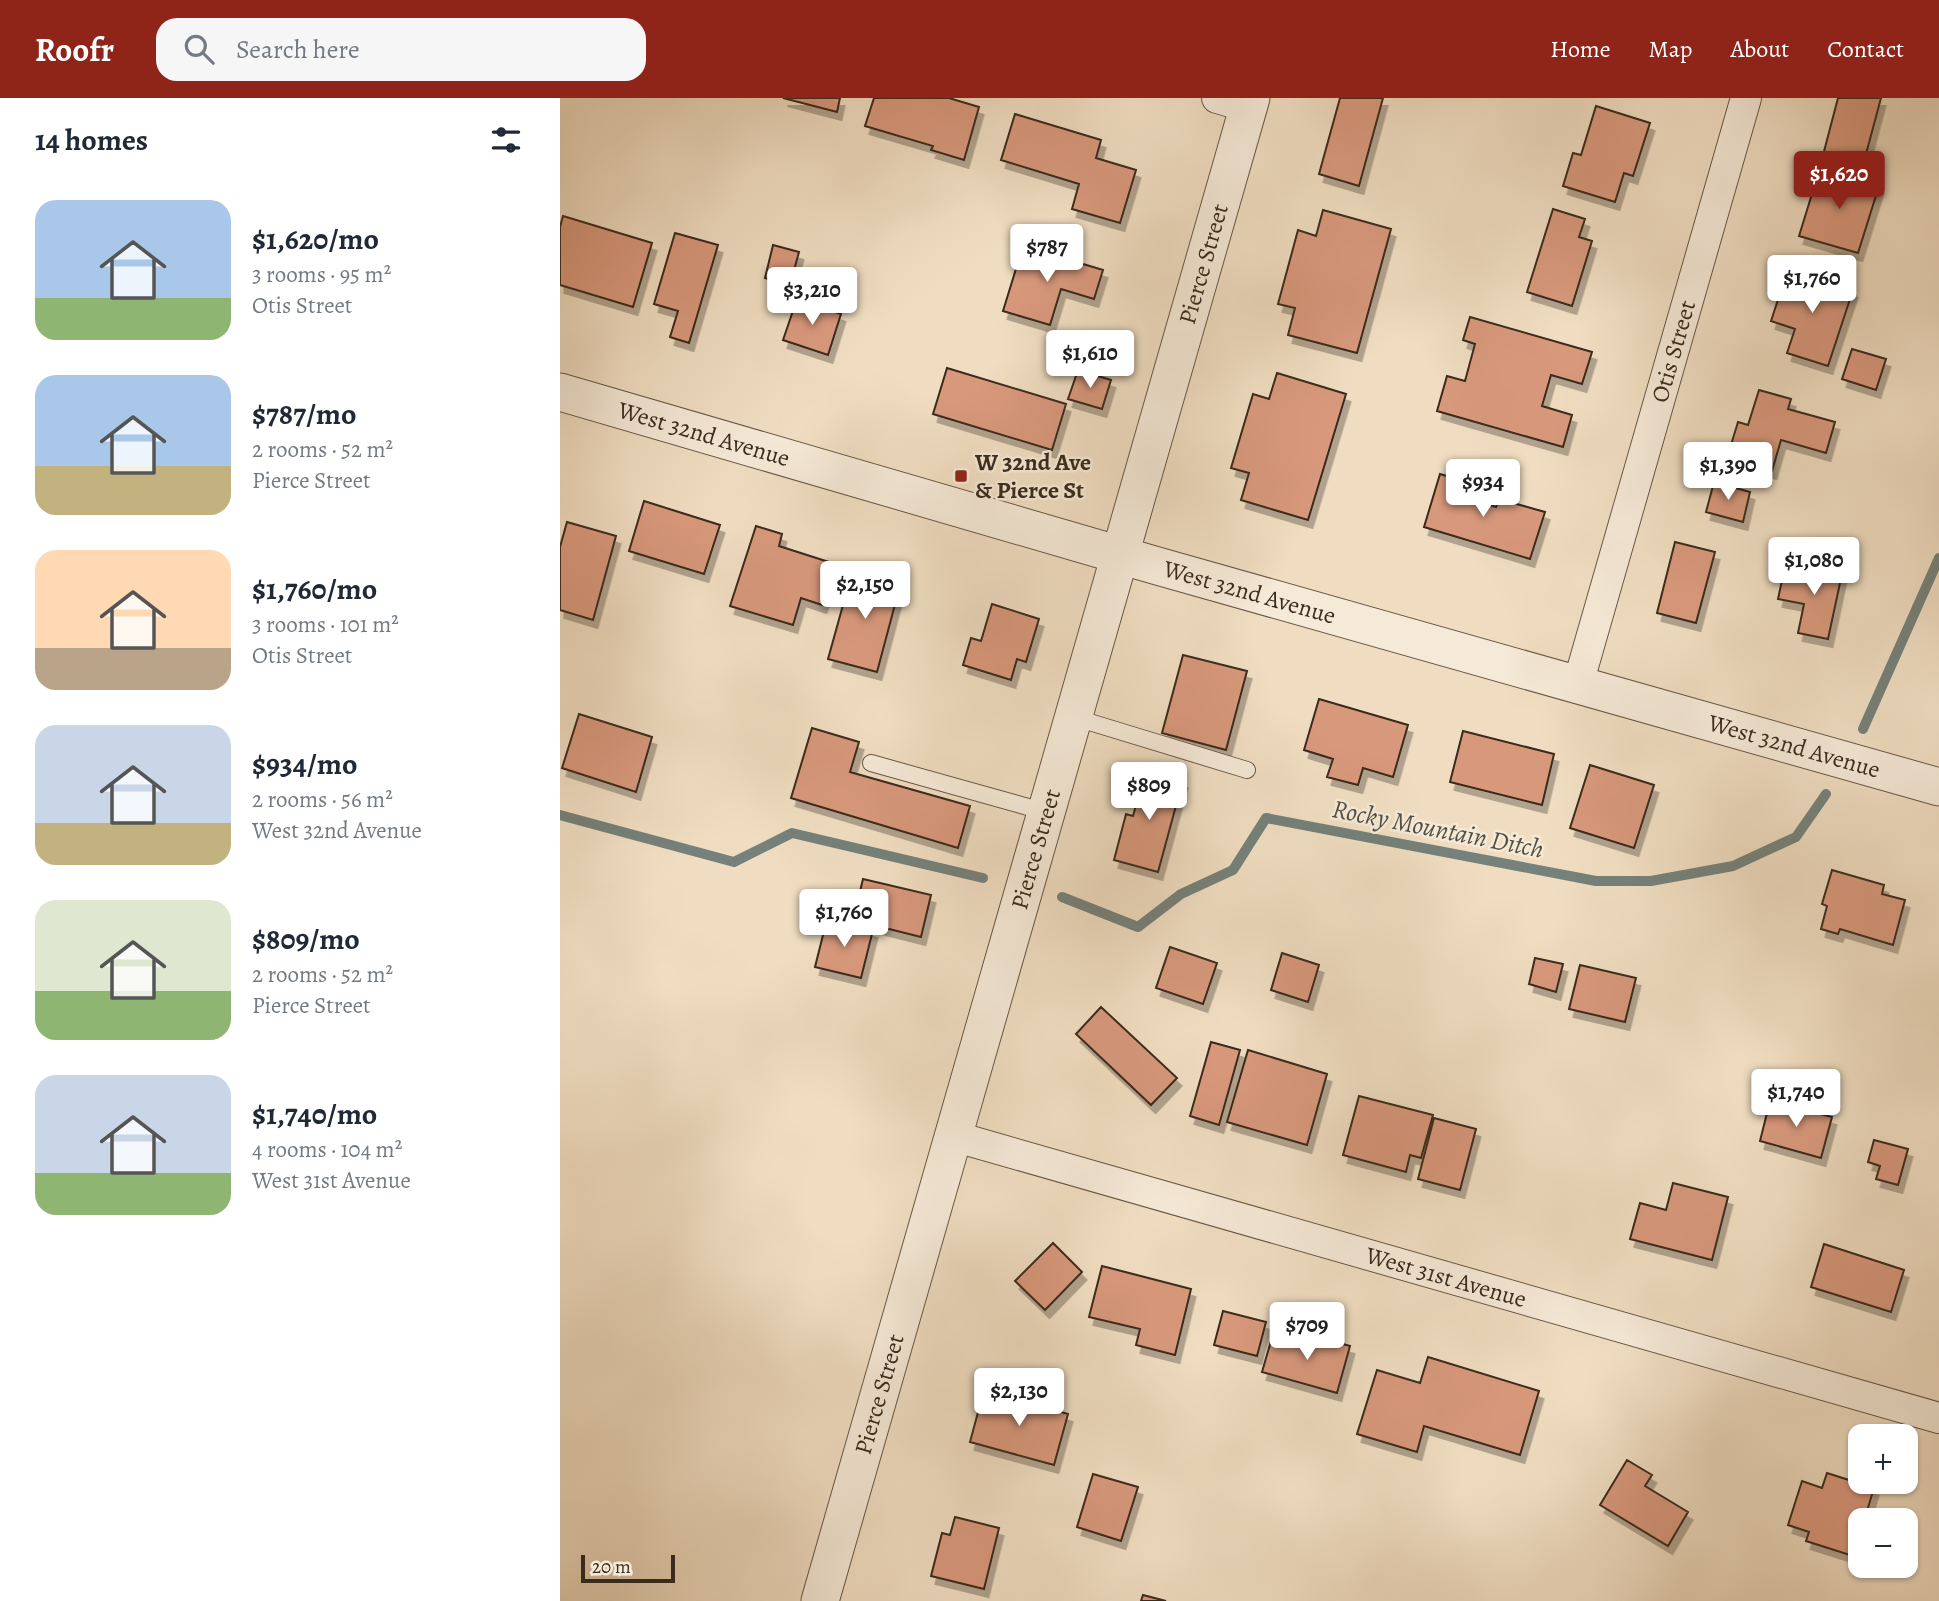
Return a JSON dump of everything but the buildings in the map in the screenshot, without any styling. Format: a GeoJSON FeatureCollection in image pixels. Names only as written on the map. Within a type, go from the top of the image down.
{"type":"FeatureCollection","features":[{"type":"Feature","properties":{"kind":"street","name":"Otis Street"},"geometry":{"type":"LineString","coordinates":[[1578,684],[1746,98]]}},
{"type":"Feature","properties":{"kind":"street","name":"Pierce Street"},"geometry":{"type":"LineString","coordinates":[[820,1601],[1120,555],[1239,101]]}},
{"type":"Feature","properties":{"kind":"street","name":"West 32nd Avenue"},"geometry":{"type":"LineString","coordinates":[[560,392],[1120,555],[1939,787]]}},
{"type":"Feature","properties":{"kind":"street","name":"West 31st Avenue"},"geometry":{"type":"LineString","coordinates":[[953,1136],[1939,1418]]}},
{"type":"Feature","properties":{"kind":"lane"},"geometry":{"type":"LineString","coordinates":[[1073,717],[1247,770]]}},
{"type":"Feature","properties":{"kind":"lane"},"geometry":{"type":"LineString","coordinates":[[871,763],[1046,812]]}},
{"type":"Feature","properties":{"kind":"waterway","name":"Rocky Mountain Ditch"},"geometry":{"type":"LineString","coordinates":[[1863,729],[1939,558]]}},
{"type":"Feature","properties":{"kind":"waterway","name":"Rocky Mountain Ditch"},"geometry":{"type":"LineString","coordinates":[[1062,897],[1138,927],[1181,894],[1233,870],[1266,818],[1596,881],[1651,881],[1733,866],[1796,837],[1826,794]]}},
{"type":"Feature","properties":{"kind":"waterway","name":"Rocky Mountain Ditch"},"geometry":{"type":"LineString","coordinates":[[560,815],[734,862],[792,833],[983,878]]}},
{"type":"Feature","properties":{"kind":"place","name":"W 32nd Ave & Pierce St"},"geometry":{"type":"Point","coordinates":[961,476]}}]}
